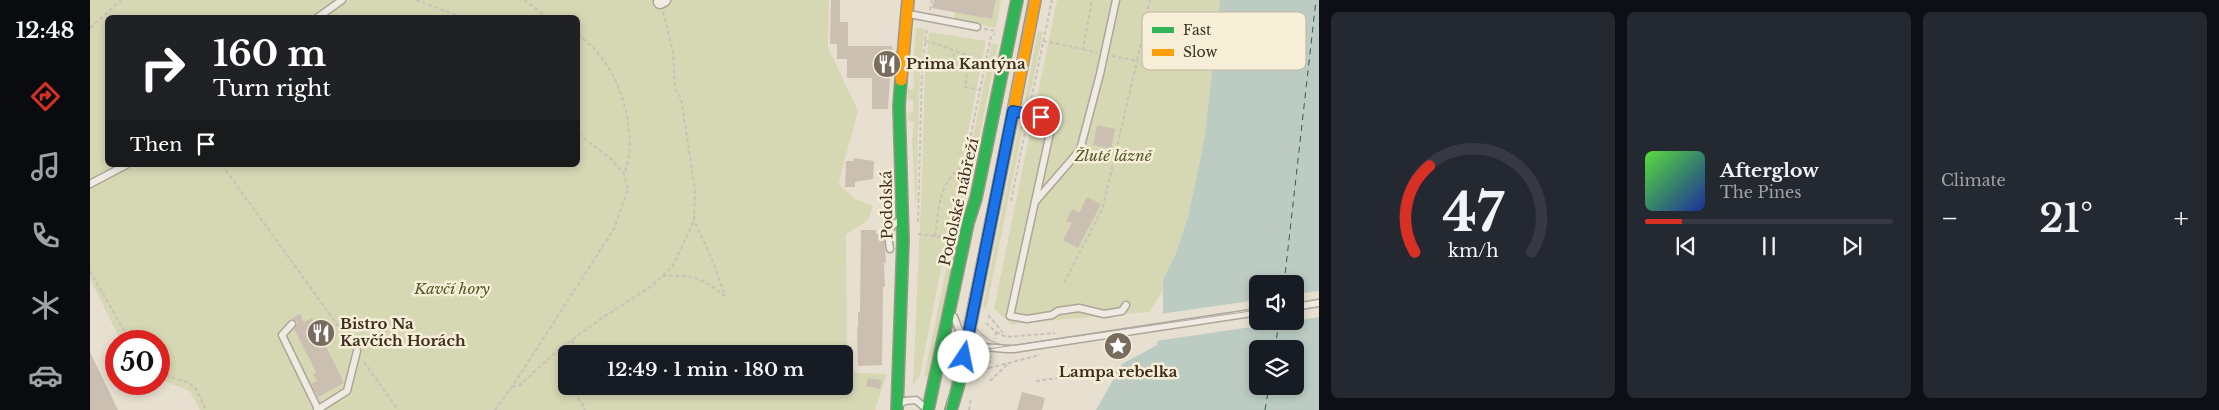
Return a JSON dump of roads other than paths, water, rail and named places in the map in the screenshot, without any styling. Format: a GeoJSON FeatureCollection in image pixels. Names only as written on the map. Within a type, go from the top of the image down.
{"type":"FeatureCollection","features":[{"type":"Feature","properties":{"kind":"main road","name":"Podolská"},"geometry":{"type":"LineString","coordinates":[[897,410],[902,220],[899,106],[908,0]]}},
{"type":"Feature","properties":{"kind":"main road","name":"Podolské nábřeží"},"geometry":{"type":"LineString","coordinates":[[927,410],[952,303],[968,223],[976,198],[1017,0]]}},
{"type":"Feature","properties":{"kind":"main road"},"geometry":{"type":"LineString","coordinates":[[951,410],[958,387],[1035,0]]}},
{"type":"Feature","properties":{"kind":"lane"},"geometry":{"type":"LineString","coordinates":[[321,15],[342,0]]}},
{"type":"Feature","properties":{"kind":"lane"},"geometry":{"type":"LineString","coordinates":[[1034,202],[1080,150],[1116,0]]}},
{"type":"Feature","properties":{"kind":"lane"},"geometry":{"type":"LineString","coordinates":[[906,13],[976,27]]}},
{"type":"Feature","properties":{"kind":"lane"},"geometry":{"type":"LineString","coordinates":[[1013,111],[1053,119],[1010,316],[1027,319],[1079,308],[1104,314],[1122,310],[1126,305]]}},
{"type":"Feature","properties":{"kind":"lane"},"geometry":{"type":"LineString","coordinates":[[90,184],[122,167]]}},
{"type":"Feature","properties":{"kind":"lane"},"geometry":{"type":"LineString","coordinates":[[890,249],[888,236],[891,226],[896,221],[902,220]]}},
{"type":"Feature","properties":{"kind":"lane"},"geometry":{"type":"LineString","coordinates":[[952,303],[958,330],[966,345]]}},
{"type":"Feature","properties":{"kind":"lane"},"geometry":{"type":"LineString","coordinates":[[1304,306],[1319,303]]}},
{"type":"Feature","properties":{"kind":"lane"},"geometry":{"type":"LineString","coordinates":[[937,368],[947,354],[966,345],[1002,350],[1249,313]]}},
{"type":"Feature","properties":{"kind":"lane"},"geometry":{"type":"LineString","coordinates":[[292,324],[282,335],[318,410],[347,391],[356,351]]}},
{"type":"Feature","properties":{"kind":"lane"},"geometry":{"type":"LineString","coordinates":[[897,410],[901,403],[913,400],[919,402],[927,410]]}},
{"type":"Feature","properties":{"kind":"tram line"},"geometry":{"type":"LineString","coordinates":[[946,410],[1030,0]]}},
{"type":"Feature","properties":{"kind":"tram line"},"geometry":{"type":"LineString","coordinates":[[1304,309],[1319,307]]}},
{"type":"Feature","properties":{"kind":"tram line"},"geometry":{"type":"LineString","coordinates":[[969,308],[975,327],[985,337],[1003,345]]}},
{"type":"Feature","properties":{"kind":"tram line"},"geometry":{"type":"LineString","coordinates":[[954,365],[967,355],[981,350],[1249,311]]}},
{"type":"Feature","properties":{"kind":"tram line"},"geometry":{"type":"LineString","coordinates":[[963,321],[972,337],[991,350]]}},
{"type":"Feature","properties":{"kind":"tram line"},"geometry":{"type":"LineString","coordinates":[[954,378],[965,365],[981,357]]}},
{"type":"Feature","properties":{"kind":"place","name":"Prima Kantýna"},"geometry":{"type":"Point","coordinates":[887,64]}},
{"type":"Feature","properties":{"kind":"place","name":"Bistro Na Kavčích Horách"},"geometry":{"type":"Point","coordinates":[321,333]}},
{"type":"Feature","properties":{"kind":"place","name":"Lampa rebelka"},"geometry":{"type":"Point","coordinates":[1118,346]}},
{"type":"Feature","properties":{"kind":"park label","name":"Žluté lázně"},"geometry":{"type":"Point","coordinates":[1113,156]}},
{"type":"Feature","properties":{"kind":"park label","name":"Kavčí hory"},"geometry":{"type":"Point","coordinates":[452,289]}}]}
